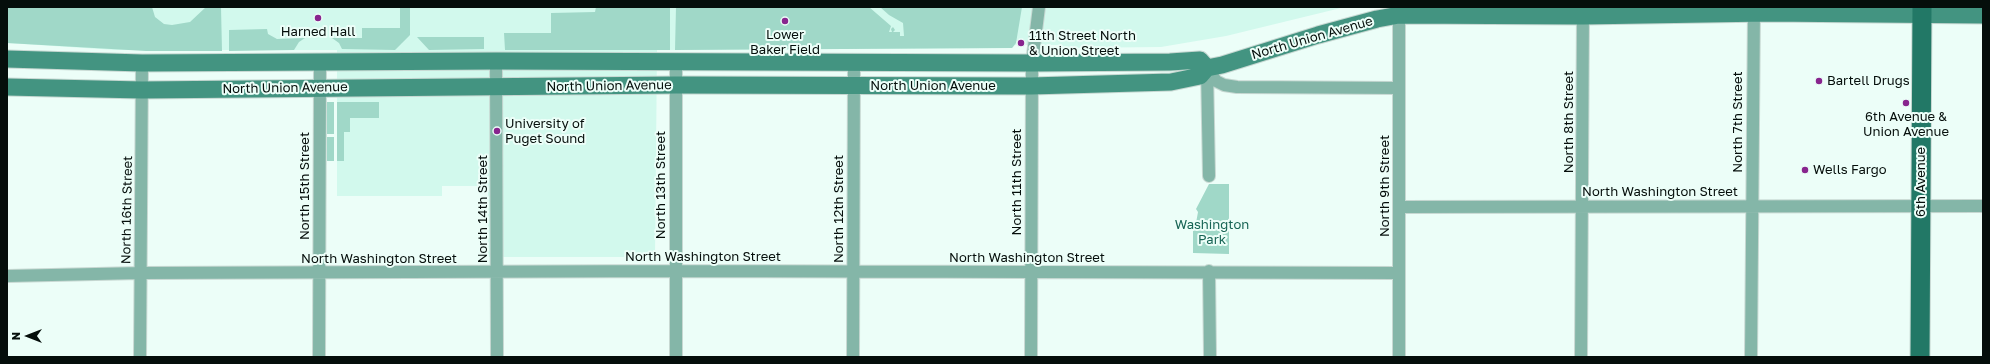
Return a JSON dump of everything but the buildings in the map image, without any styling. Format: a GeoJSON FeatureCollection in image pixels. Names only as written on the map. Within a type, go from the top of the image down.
{"type":"FeatureCollection","features":[{"type":"Feature","properties":{"kind":"main road","name":"6th Avenue"},"geometry":{"type":"LineString","coordinates":[[1920,357],[1922,11]]}},
{"type":"Feature","properties":{"kind":"street","name":"North 11th Street"},"geometry":{"type":"LineString","coordinates":[[1031,357],[1031,86],[1032,63],[1039,7]]}},
{"type":"Feature","properties":{"kind":"street","name":"North Union Avenue"},"geometry":{"type":"LineString","coordinates":[[7,87],[142,90],[676,85],[1031,86],[1171,82],[1200,76],[1207,68],[1222,65],[1318,35],[1377,19],[1399,16],[1754,10],[1922,11],[1983,15]]}},
{"type":"Feature","properties":{"kind":"street","name":"North 7th Street"},"geometry":{"type":"LineString","coordinates":[[1750,357],[1754,10]]}},
{"type":"Feature","properties":{"kind":"street","name":"North 8th Street"},"geometry":{"type":"LineString","coordinates":[[1581,357],[1583,12]]}},
{"type":"Feature","properties":{"kind":"street","name":"North 9th Street"},"geometry":{"type":"LineString","coordinates":[[1399,16],[1399,357]]}},
{"type":"Feature","properties":{"kind":"street","name":"North Union Avenue"},"geometry":{"type":"LineString","coordinates":[[7,59],[142,63],[854,61],[1032,63],[1170,62],[1200,60],[1216,81],[1224,85],[1399,88]]}},
{"type":"Feature","properties":{"kind":"street","name":"North 14th Street"},"geometry":{"type":"LineString","coordinates":[[496,61],[497,357]]}},
{"type":"Feature","properties":{"kind":"street","name":"North 13th Street"},"geometry":{"type":"LineString","coordinates":[[676,61],[676,357]]}},
{"type":"Feature","properties":{"kind":"street","name":"North 12th Street"},"geometry":{"type":"LineString","coordinates":[[853,357],[854,61]]}},
{"type":"Feature","properties":{"kind":"street","name":"North 15th Street"},"geometry":{"type":"LineString","coordinates":[[318,357],[320,62]]}},
{"type":"Feature","properties":{"kind":"street","name":"North 16th Street"},"geometry":{"type":"LineString","coordinates":[[140,357],[142,63]]}},
{"type":"Feature","properties":{"kind":"street"},"geometry":{"type":"LineString","coordinates":[[1207,68],[1208,176]]}},
{"type":"Feature","properties":{"kind":"street","name":"North Washington Street"},"geometry":{"type":"LineString","coordinates":[[1399,207],[1983,206]]}},
{"type":"Feature","properties":{"kind":"street","name":"North Washington Street"},"geometry":{"type":"LineString","coordinates":[[7,276],[140,273],[676,271],[1210,271],[1399,273]]}},
{"type":"Feature","properties":{"kind":"street"},"geometry":{"type":"LineString","coordinates":[[1210,271],[1210,357]]}},
{"type":"Feature","properties":{"kind":"shaded area","name":"University of Puget Sound"},"geometry":{"type":"Polygon","coordinates":[[[7,7],[1345,7],[1226,36],[1161,47],[1068,48],[1060,45],[1015,45],[1012,48],[657,50],[655,257],[488,257],[488,186],[442,186],[442,196],[337,196],[337,50],[115,50],[7,43],[7,7]]]}},
{"type":"Feature","properties":{"kind":"green space"},"geometry":{"type":"Polygon","coordinates":[[[7,7],[152,7],[155,17],[164,24],[172,25],[190,22],[206,7],[221,7],[222,51],[146,51],[7,43],[7,7]]]}},
{"type":"Feature","properties":{"kind":"green space"},"geometry":{"type":"Polygon","coordinates":[[[400,7],[410,7],[410,35],[395,50],[342,49],[339,43],[332,38],[362,38],[362,28],[400,28],[400,7]]]}},
{"type":"Feature","properties":{"kind":"green space"},"geometry":{"type":"Polygon","coordinates":[[[596,7],[670,7],[670,50],[505,50],[504,33],[551,33],[551,13],[595,12],[596,7]]]}},
{"type":"Feature","properties":{"kind":"green space"},"geometry":{"type":"Polygon","coordinates":[[[676,7],[869,7],[891,26],[889,32],[892,32],[891,29],[893,27],[895,30],[893,32],[900,32],[900,36],[904,36],[903,23],[889,15],[880,7],[1022,7],[1016,43],[1012,48],[675,50],[676,7]]]}},
{"type":"Feature","properties":{"kind":"green space"},"geometry":{"type":"Polygon","coordinates":[[[267,29],[268,34],[277,39],[305,38],[299,42],[294,50],[229,51],[229,30],[267,29]]]}},
{"type":"Feature","properties":{"kind":"green space"},"geometry":{"type":"Polygon","coordinates":[[[417,37],[484,37],[484,49],[429,50],[417,37]]]}},
{"type":"Feature","properties":{"kind":"green space"},"geometry":{"type":"Polygon","coordinates":[[[327,102],[334,102],[334,134],[327,134],[327,102]]]}},
{"type":"Feature","properties":{"kind":"green space"},"geometry":{"type":"Polygon","coordinates":[[[337,102],[379,102],[379,118],[350,118],[350,132],[344,132],[344,161],[337,161],[337,102]]]}},
{"type":"Feature","properties":{"kind":"green space"},"geometry":{"type":"Polygon","coordinates":[[[327,137],[334,137],[334,161],[327,161],[327,137]]]}},
{"type":"Feature","properties":{"kind":"green space","name":"Washington Park"},"geometry":{"type":"Polygon","coordinates":[[[1209,184],[1229,184],[1229,254],[1193,253],[1193,230],[1198,212],[1196,209],[1209,184]]]}},
{"type":"Feature","properties":{"kind":"place","name":"Harned Hall"},"geometry":{"type":"Point","coordinates":[318,18]}},
{"type":"Feature","properties":{"kind":"place","name":"Lower Baker Field"},"geometry":{"type":"Point","coordinates":[785,21]}},
{"type":"Feature","properties":{"kind":"place","name":"11th Street North & Union Street"},"geometry":{"type":"Point","coordinates":[1021,43]}},
{"type":"Feature","properties":{"kind":"place","name":"Bartell Drugs"},"geometry":{"type":"Point","coordinates":[1819,81]}},
{"type":"Feature","properties":{"kind":"place","name":"6th Avenue & Union Avenue"},"geometry":{"type":"Point","coordinates":[1906,103]}},
{"type":"Feature","properties":{"kind":"place","name":"University of Puget Sound"},"geometry":{"type":"Point","coordinates":[497,131]}},
{"type":"Feature","properties":{"kind":"place","name":"Wells Fargo"},"geometry":{"type":"Point","coordinates":[1805,170]}}]}
